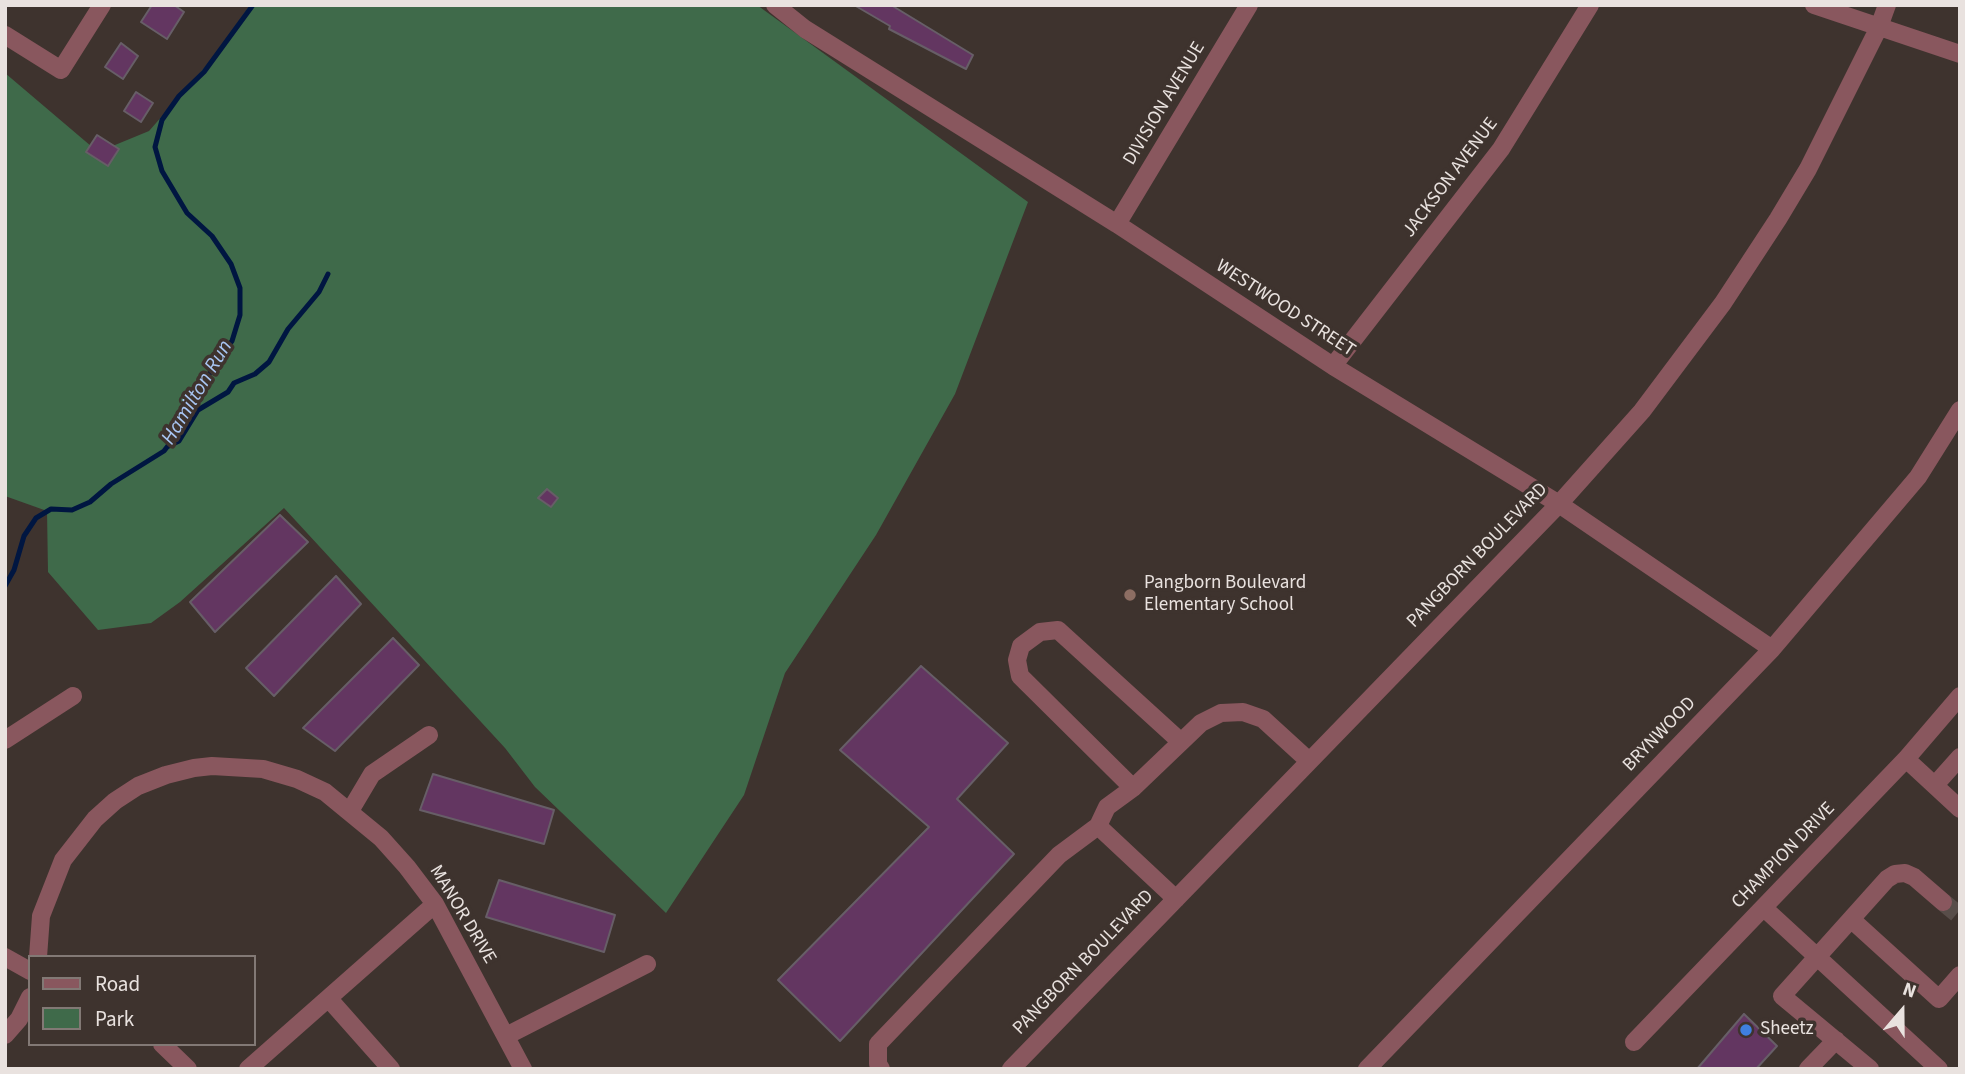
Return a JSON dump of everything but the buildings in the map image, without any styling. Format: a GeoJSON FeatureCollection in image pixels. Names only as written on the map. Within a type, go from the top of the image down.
{"type":"FeatureCollection","features":[{"type":"Feature","properties":{"kind":"street"},"geometry":{"type":"LineString","coordinates":[[5,35],[61,70],[102,5]]}},
{"type":"Feature","properties":{"kind":"street","name":"WESTWOOD STREET"},"geometry":{"type":"LineString","coordinates":[[775,5],[805,29],[1117,224],[1333,366],[1559,504],[1772,649]]}},
{"type":"Feature","properties":{"kind":"street","name":"DIVISION AVENUE"},"geometry":{"type":"LineString","coordinates":[[1117,224],[1249,5]]}},
{"type":"Feature","properties":{"kind":"street","name":"JACKSON AVENUE"},"geometry":{"type":"LineString","coordinates":[[1333,366],[1502,149],[1590,5]]}},
{"type":"Feature","properties":{"kind":"street"},"geometry":{"type":"LineString","coordinates":[[1814,5],[1960,54]]}},
{"type":"Feature","properties":{"kind":"street","name":"PANGBORN BOULEVARD"},"geometry":{"type":"LineString","coordinates":[[1011,1069],[1559,504],[1642,411],[1723,303],[1808,169],[1879,27],[1887,5]]}},
{"type":"Feature","properties":{"kind":"street","name":"BRYNWOOD"},"geometry":{"type":"LineString","coordinates":[[1367,1069],[1772,649],[1917,477],[1960,410]]}},
{"type":"Feature","properties":{"kind":"street"},"geometry":{"type":"LineString","coordinates":[[1133,788],[1020,676],[1017,660],[1021,646],[1040,632],[1058,630],[1181,742]]}},
{"type":"Feature","properties":{"kind":"street"},"geometry":{"type":"LineString","coordinates":[[5,740],[73,696]]}},
{"type":"Feature","properties":{"kind":"street","name":"CHAMPION DRIVE"},"geometry":{"type":"LineString","coordinates":[[1634,1042],[1906,759],[1960,696]]}},
{"type":"Feature","properties":{"kind":"street"},"geometry":{"type":"LineString","coordinates":[[881,1069],[878,1064],[877,1044],[1059,855],[1098,826],[1107,807],[1133,788],[1201,723],[1221,713],[1243,712],[1263,719],[1309,761]]}},
{"type":"Feature","properties":{"kind":"street"},"geometry":{"type":"LineString","coordinates":[[350,811],[372,774],[429,736]]}},
{"type":"Feature","properties":{"kind":"street"},"geometry":{"type":"LineString","coordinates":[[1935,785],[1960,757]]}},
{"type":"Feature","properties":{"kind":"street"},"geometry":{"type":"LineString","coordinates":[[1906,759],[1960,809]]}},
{"type":"Feature","properties":{"kind":"street","name":"MANOR DRIVE"},"geometry":{"type":"LineString","coordinates":[[38,955],[41,916],[63,860],[95,818],[138,786],[166,775],[212,765],[263,769],[297,779],[325,792],[350,811],[398,857],[435,904],[523,1069]]}},
{"type":"Feature","properties":{"kind":"street"},"geometry":{"type":"LineString","coordinates":[[1098,826],[1176,899]]}},
{"type":"Feature","properties":{"kind":"street"},"geometry":{"type":"LineString","coordinates":[[1870,1069],[1782,996],[1887,879],[1895,874],[1905,873],[1914,877],[1943,902]]}},
{"type":"Feature","properties":{"kind":"street"},"geometry":{"type":"LineString","coordinates":[[248,1069],[435,904]]}},
{"type":"Feature","properties":{"kind":"street"},"geometry":{"type":"LineString","coordinates":[[1763,908],[1939,1069]]}},
{"type":"Feature","properties":{"kind":"street"},"geometry":{"type":"LineString","coordinates":[[1852,920],[1938,999],[1960,975]]}},
{"type":"Feature","properties":{"kind":"street"},"geometry":{"type":"LineString","coordinates":[[5,957],[28,959]]}},
{"type":"Feature","properties":{"kind":"street"},"geometry":{"type":"LineString","coordinates":[[506,1036],[648,964]]}},
{"type":"Feature","properties":{"kind":"street"},"geometry":{"type":"LineString","coordinates":[[328,999],[391,1069]]}},
{"type":"Feature","properties":{"kind":"street"},"geometry":{"type":"LineString","coordinates":[[5,1035],[19,1019],[28,1001]]}},
{"type":"Feature","properties":{"kind":"street"},"geometry":{"type":"LineString","coordinates":[[1808,1069],[1836,1040]]}},
{"type":"Feature","properties":{"kind":"street"},"geometry":{"type":"LineString","coordinates":[[164,1046],[188,1069]]}},
{"type":"Feature","properties":{"kind":"green space"},"geometry":{"type":"Polygon","coordinates":[[[250,5],[757,5],[1028,202],[955,394],[876,535],[785,673],[744,795],[666,913],[535,787],[505,748],[284,508],[180,602],[151,623],[98,630],[48,572],[47,511],[5,496],[5,73],[98,152],[149,131],[213,58],[250,5]]]}},
{"type":"Feature","properties":{"kind":"waterway","name":"Hamilton Run"},"geometry":{"type":"LineString","coordinates":[[5,586],[14,570],[24,536],[36,518],[51,509],[72,510],[90,502],[111,484],[164,451],[177,434],[198,392],[232,341],[240,315],[240,288],[231,264],[212,236],[187,213],[162,171],[155,147],[162,120],[179,96],[204,72],[253,5]]}},
{"type":"Feature","properties":{"kind":"waterway"},"geometry":{"type":"LineString","coordinates":[[169,446],[179,441],[198,410],[228,392],[234,383],[255,374],[269,362],[288,329],[319,292],[328,274]]}},
{"type":"Feature","properties":{"kind":"tunnel"},"geometry":{"type":"LineString","coordinates":[[1943,902],[1960,916]]}},
{"type":"Feature","properties":{"kind":"place","name":"Pangborn Boulevard Elementary School"},"geometry":{"type":"Point","coordinates":[1130,595]}},
{"type":"Feature","properties":{"kind":"place","name":"Sheetz"},"geometry":{"type":"Point","coordinates":[1746,1030]}}]}
